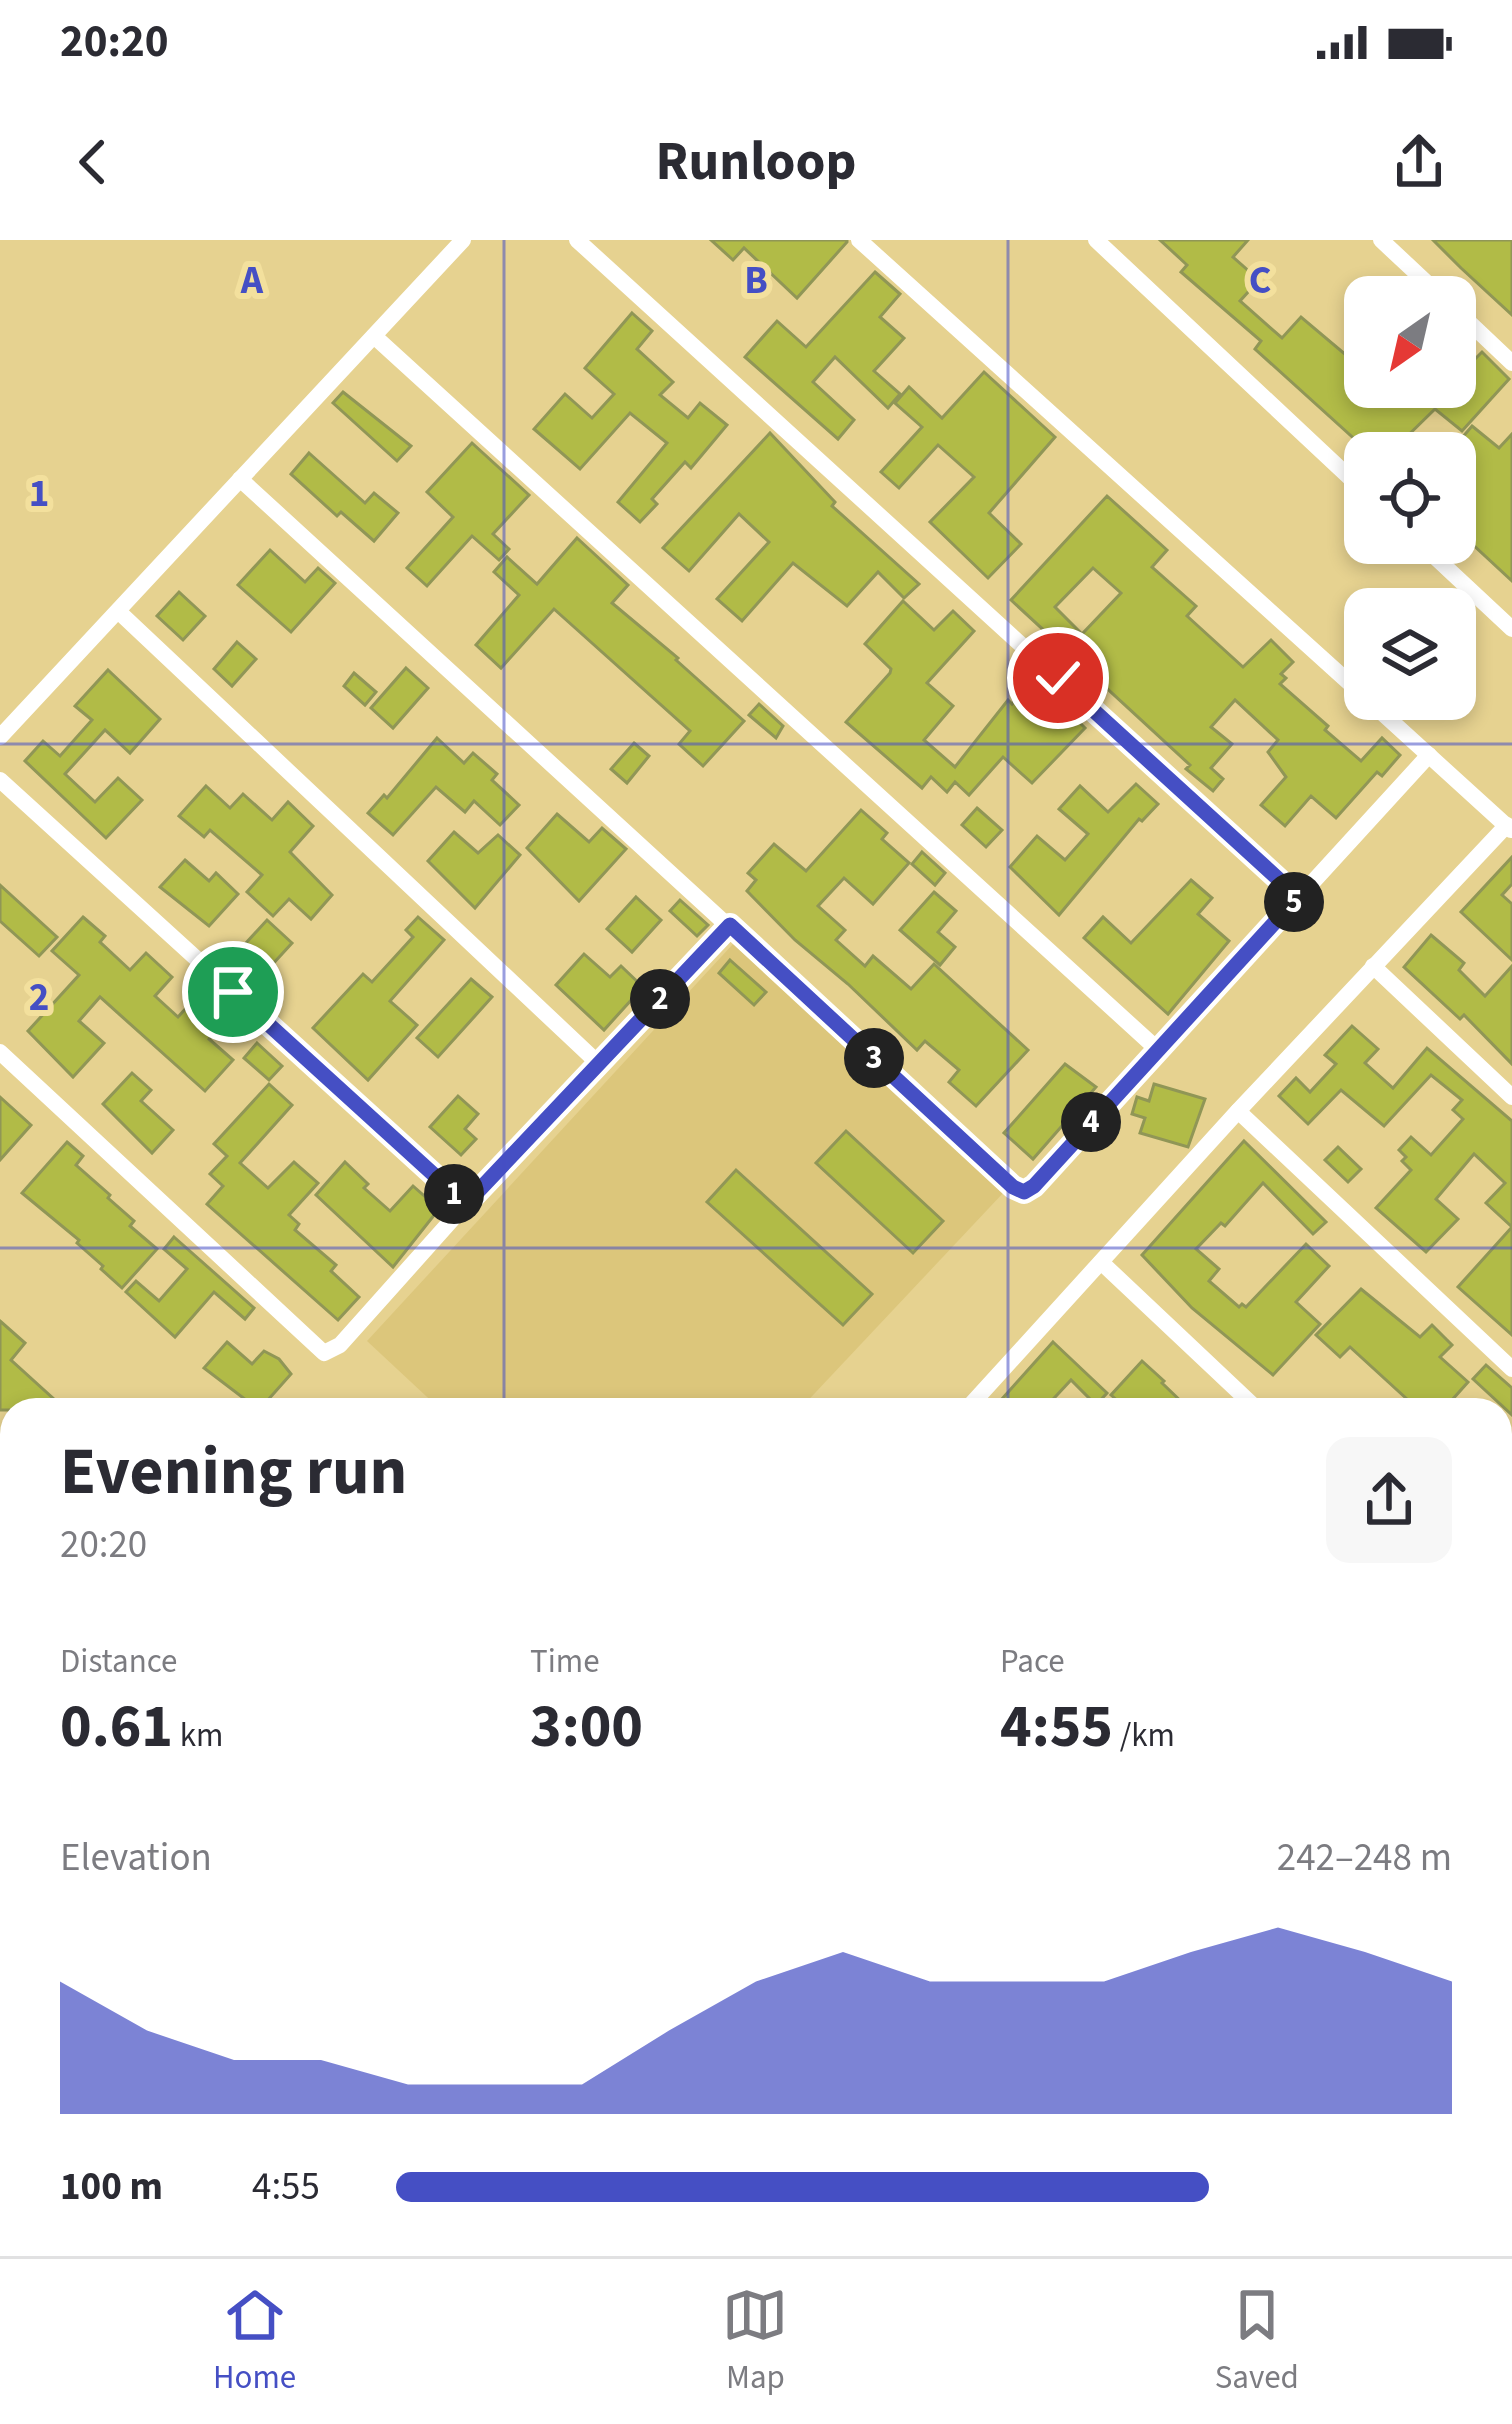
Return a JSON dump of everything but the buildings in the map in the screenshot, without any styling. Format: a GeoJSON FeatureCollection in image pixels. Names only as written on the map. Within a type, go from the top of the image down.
{"type":"FeatureCollection","features":[{"type":"Feature","properties":{"kind":"street"},"geometry":{"type":"LineString","coordinates":[[0,737],[463,240]]}},
{"type":"Feature","properties":{"kind":"street"},"geometry":{"type":"LineString","coordinates":[[578,240],[1298,897]]}},
{"type":"Feature","properties":{"kind":"street"},"geometry":{"type":"LineString","coordinates":[[859,240],[1344,678]]}},
{"type":"Feature","properties":{"kind":"street"},"geometry":{"type":"LineString","coordinates":[[1096,240],[1344,472]]}},
{"type":"Feature","properties":{"kind":"street"},"geometry":{"type":"LineString","coordinates":[[1382,240],[1420,276]]}},
{"type":"Feature","properties":{"kind":"street"},"geometry":{"type":"LineString","coordinates":[[1476,329],[1512,363]]}},
{"type":"Feature","properties":{"kind":"street"},"geometry":{"type":"LineString","coordinates":[[374,336],[1156,1049]]}},
{"type":"Feature","properties":{"kind":"street"},"geometry":{"type":"LineString","coordinates":[[240,479],[1024,1192],[1429,755]]}},
{"type":"Feature","properties":{"kind":"street"},"geometry":{"type":"LineString","coordinates":[[1442,564],[1512,629]]}},
{"type":"Feature","properties":{"kind":"street"},"geometry":{"type":"LineString","coordinates":[[118,611],[598,1064]]}},
{"type":"Feature","properties":{"kind":"street"},"geometry":{"type":"LineString","coordinates":[[977,1398],[1238,1111],[1509,828],[1390,720]]}},
{"type":"Feature","properties":{"kind":"street"},"geometry":{"type":"LineString","coordinates":[[0,780],[466,1204]]}},
{"type":"Feature","properties":{"kind":"street"},"geometry":{"type":"LineString","coordinates":[[0,1052],[324,1353],[340,1345],[466,1204],[730,925]]}},
{"type":"Feature","properties":{"kind":"street"},"geometry":{"type":"LineString","coordinates":[[1373,967],[1512,1097]]}},
{"type":"Feature","properties":{"kind":"street"},"geometry":{"type":"LineString","coordinates":[[1238,1111],[1512,1369]]}},
{"type":"Feature","properties":{"kind":"street"},"geometry":{"type":"LineString","coordinates":[[1101,1262],[1245,1398]]}},
{"type":"Feature","properties":{"kind":"shaded area"},"geometry":{"type":"Polygon","coordinates":[[[733,944],[1005,1191],[810,1398],[428,1398],[367,1341],[733,944]]]}},
{"type":"Feature","properties":{"kind":"route"},"geometry":{"type":"LineString","coordinates":[[233,992],[466,1204],[730,925],[1013,1187],[1024,1192],[1298,897],[1058,678]]}}]}
